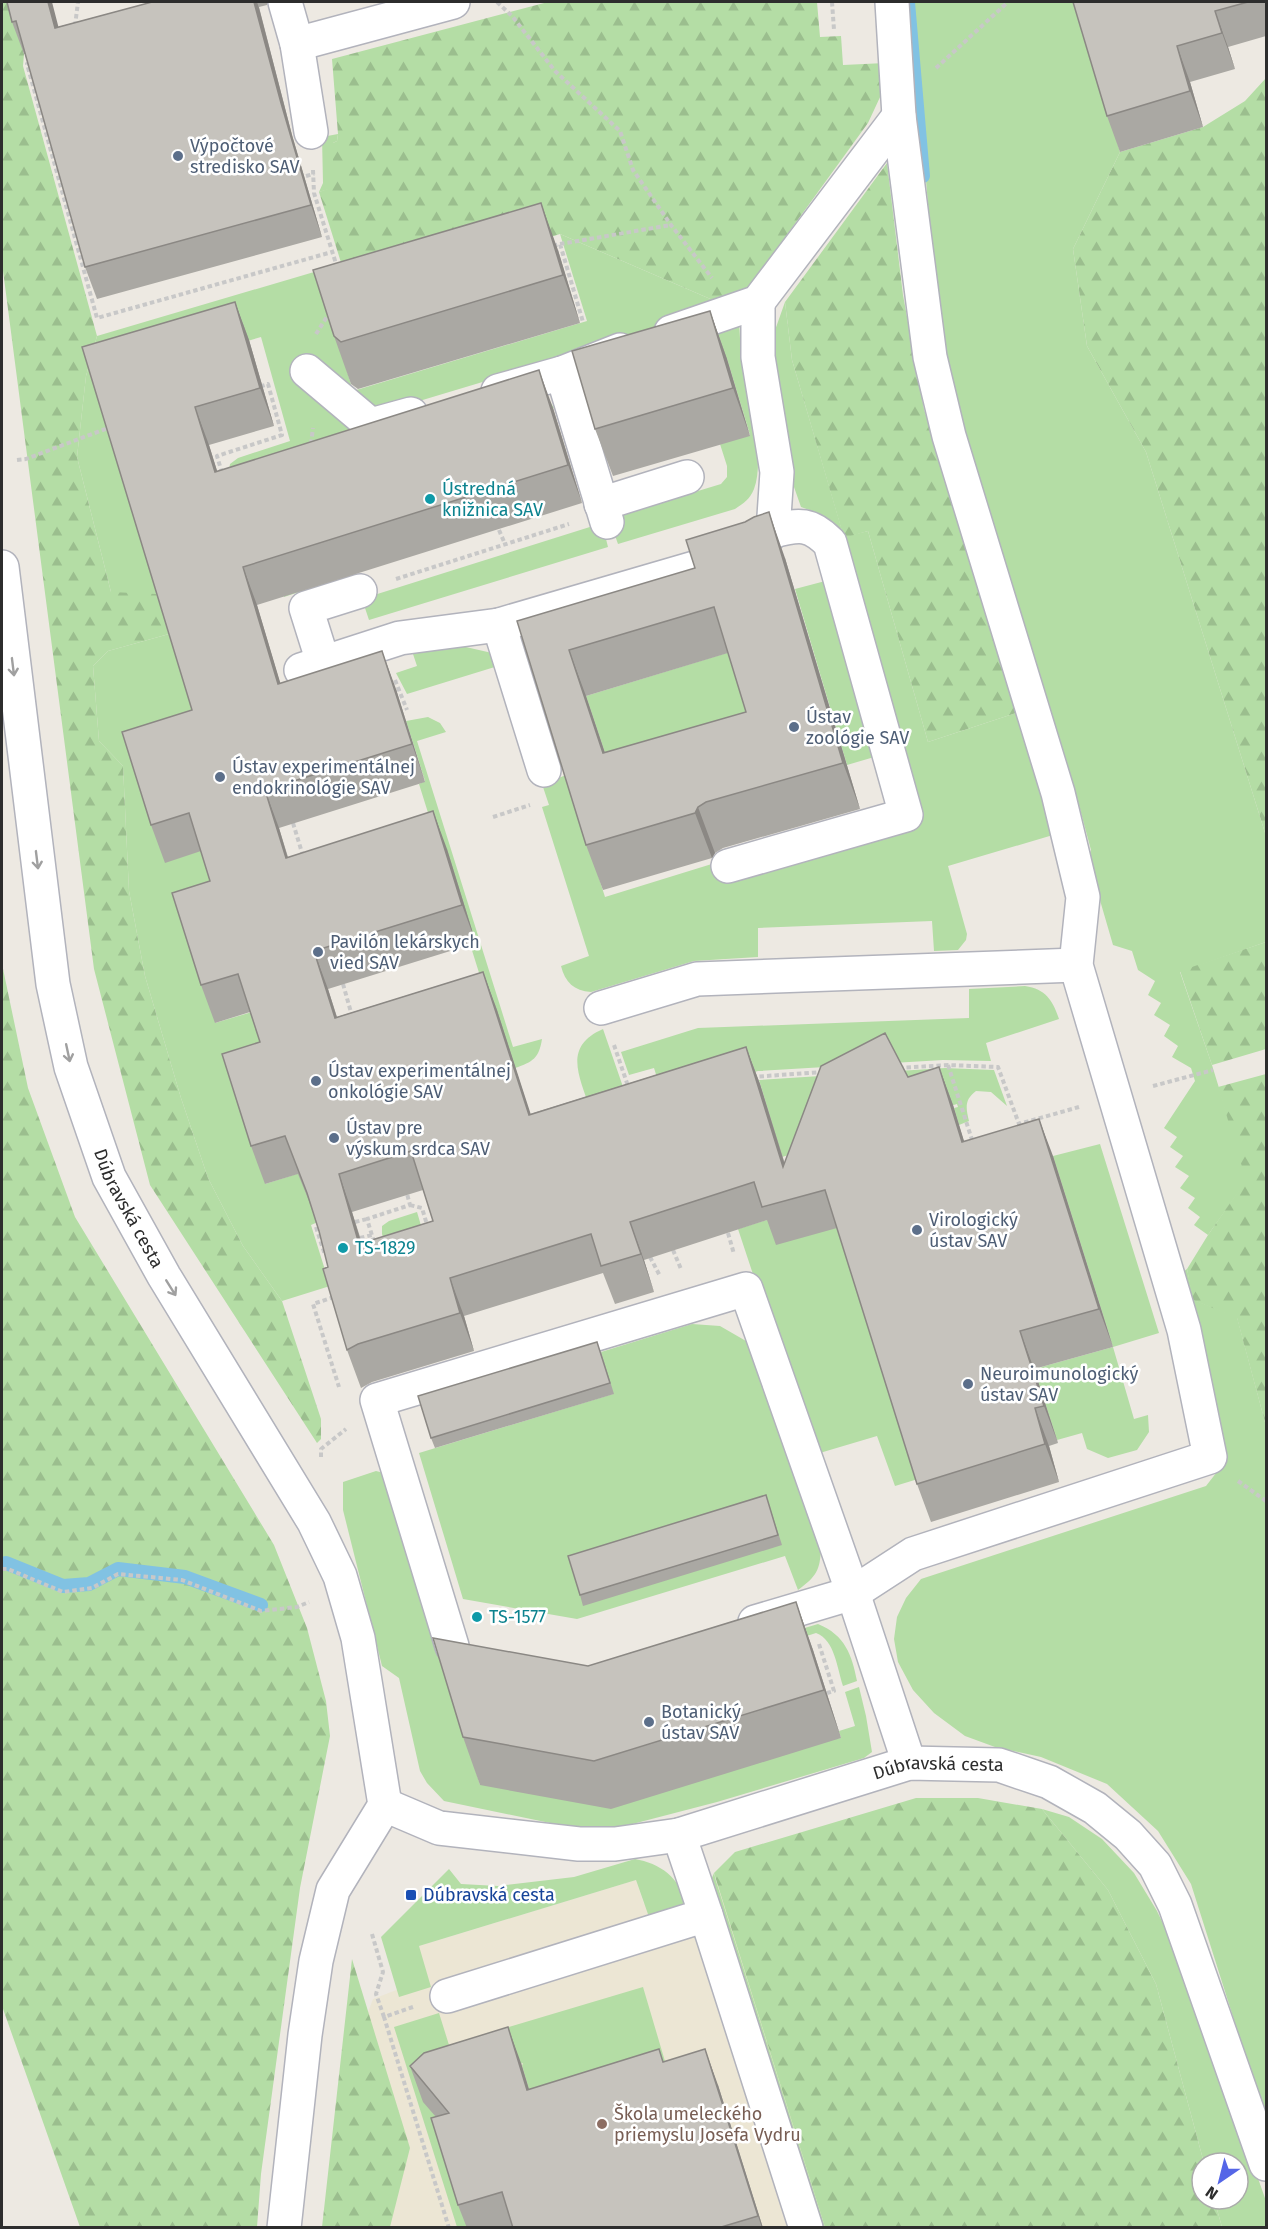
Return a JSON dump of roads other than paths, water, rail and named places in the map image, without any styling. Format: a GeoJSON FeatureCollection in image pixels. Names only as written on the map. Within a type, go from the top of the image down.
{"type":"FeatureCollection","features":[{"type":"Feature","properties":{"kind":"street"},"geometry":{"type":"LineString","coordinates":[[285,2],[297,44],[311,132]]}},
{"type":"Feature","properties":{"kind":"street"},"geometry":{"type":"LineString","coordinates":[[297,44],[453,2]]}},
{"type":"Feature","properties":{"kind":"street"},"geometry":{"type":"LineString","coordinates":[[731,1629],[853,1593],[912,1554],[1222,1467],[1116,1096],[1076,965],[1083,897],[1058,793],[946,425],[930,357],[899,116],[892,2]]}},
{"type":"Feature","properties":{"kind":"street"},"geometry":{"type":"LineString","coordinates":[[472,398],[562,373],[593,359],[747,306],[899,116]]}},
{"type":"Feature","properties":{"kind":"street"},"geometry":{"type":"LineString","coordinates":[[747,306],[777,472],[773,531]]}},
{"type":"Feature","properties":{"kind":"street"},"geometry":{"type":"LineString","coordinates":[[562,373],[604,513],[687,477]]}},
{"type":"Feature","properties":{"kind":"street"},"geometry":{"type":"LineString","coordinates":[[313,376],[371,425],[439,407]]}},
{"type":"Feature","properties":{"kind":"street"},"geometry":{"type":"LineString","coordinates":[[360,591],[306,608],[312,666],[400,638],[499,625],[756,550],[773,531],[792,526],[816,529],[830,543],[906,815],[728,866]]}},
{"type":"Feature","properties":{"kind":"street","name":"Dúbravská cesta"},"geometry":{"type":"LineString","coordinates":[[2,567],[53,984],[71,1068],[109,1178],[164,1276],[314,1522],[340,1576],[358,1638],[385,1805],[439,1828],[579,1844],[615,1844],[679,1835],[909,1763],[999,1765],[1049,1782],[1095,1808],[1128,1836],[1155,1865],[1175,1905],[1266,2164]]}},
{"type":"Feature","properties":{"kind":"street"},"geometry":{"type":"LineString","coordinates":[[499,625],[544,770]]}},
{"type":"Feature","properties":{"kind":"street"},"geometry":{"type":"LineString","coordinates":[[601,1008],[697,979],[1076,965]]}},
{"type":"Feature","properties":{"kind":"street"},"geometry":{"type":"LineString","coordinates":[[452,1646],[377,1400],[746,1288],[853,1593],[909,1763]]}},
{"type":"Feature","properties":{"kind":"street"},"geometry":{"type":"LineString","coordinates":[[284,2228],[305,2035],[316,1960],[333,1890],[385,1805]]}},
{"type":"Feature","properties":{"kind":"street"},"geometry":{"type":"LineString","coordinates":[[679,1835],[806,2228]]}},
{"type":"Feature","properties":{"kind":"street"},"geometry":{"type":"LineString","coordinates":[[447,1996],[706,1915]]}},
{"type":"Feature","properties":{"kind":"waterway"},"geometry":{"type":"LineString","coordinates":[[908,2],[923,176]]}},
{"type":"Feature","properties":{"kind":"waterway"},"geometry":{"type":"LineString","coordinates":[[2,1564],[6,1563],[63,1586],[89,1584],[118,1569],[185,1577],[261,1605]]}},
{"type":"Feature","properties":{"kind":"place","name":"Výpočtové stredisko SAV"},"geometry":{"type":"Point","coordinates":[178,156]}},
{"type":"Feature","properties":{"kind":"place","name":"Ústredná knižnica SAV"},"geometry":{"type":"Point","coordinates":[430,499]}},
{"type":"Feature","properties":{"kind":"place","name":"Ústav zoológie SAV"},"geometry":{"type":"Point","coordinates":[794,727]}},
{"type":"Feature","properties":{"kind":"place","name":"Ústav experimentálnej endokrinológie SAV"},"geometry":{"type":"Point","coordinates":[220,777]}},
{"type":"Feature","properties":{"kind":"place","name":"Pavilón lekárskych vied SAV"},"geometry":{"type":"Point","coordinates":[318,952]}},
{"type":"Feature","properties":{"kind":"place","name":"Ústav experimentálnej onkológie SAV"},"geometry":{"type":"Point","coordinates":[316,1081]}},
{"type":"Feature","properties":{"kind":"place","name":"Ústav pre výskum srdca SAV"},"geometry":{"type":"Point","coordinates":[334,1138]}},
{"type":"Feature","properties":{"kind":"place","name":"Virologický ústav SAV"},"geometry":{"type":"Point","coordinates":[917,1230]}},
{"type":"Feature","properties":{"kind":"place","name":"TS-1829"},"geometry":{"type":"Point","coordinates":[343,1248]}},
{"type":"Feature","properties":{"kind":"place","name":"Neuroimunologický ústav SAV"},"geometry":{"type":"Point","coordinates":[968,1384]}},
{"type":"Feature","properties":{"kind":"place","name":"TS-1577"},"geometry":{"type":"Point","coordinates":[477,1617]}},
{"type":"Feature","properties":{"kind":"place","name":"Botanický ústav SAV"},"geometry":{"type":"Point","coordinates":[649,1722]}},
{"type":"Feature","properties":{"kind":"place","name":"Dúbravská cesta"},"geometry":{"type":"Point","coordinates":[411,1895]}},
{"type":"Feature","properties":{"kind":"place","name":"Škola umeleckého priemyslu Josefa Vydru"},"geometry":{"type":"Point","coordinates":[602,2124]}}]}
